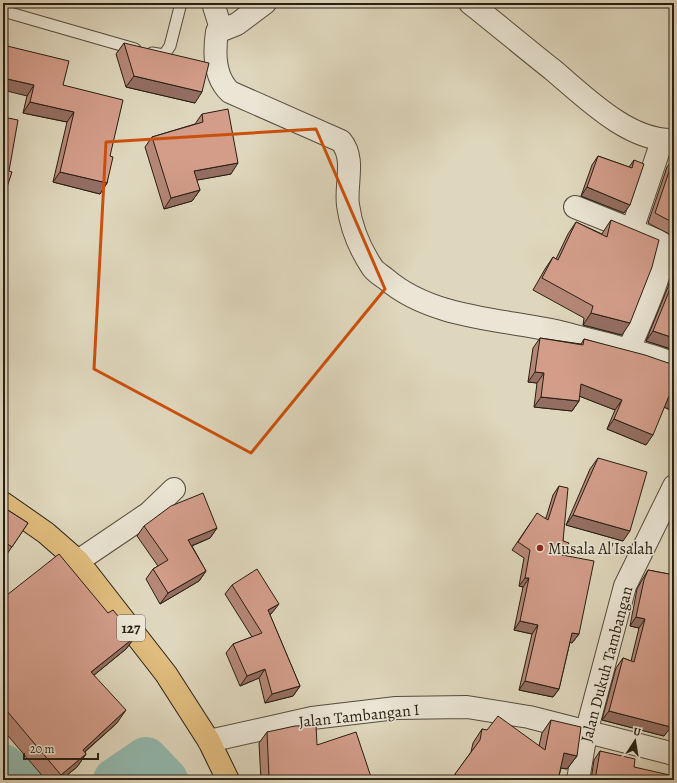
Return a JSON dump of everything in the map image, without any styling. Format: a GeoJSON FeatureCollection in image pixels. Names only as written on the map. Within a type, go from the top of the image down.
{"type":"FeatureCollection","features":[{"type":"Feature","properties":{"kind":"main road","name":"127"},"geometry":{"type":"LineString","coordinates":[[3,503],[46,533],[78,561],[166,674],[210,741],[228,780]]}},
{"type":"Feature","properties":{"kind":"street"},"geometry":{"type":"LineString","coordinates":[[213,3],[221,29]]}},
{"type":"Feature","properties":{"kind":"street"},"geometry":{"type":"LineString","coordinates":[[265,3],[238,24],[221,29],[217,32],[217,70],[224,86],[230,92],[341,140],[348,154],[350,183],[348,204],[354,230],[373,268],[396,288],[418,299],[447,309],[483,318],[552,330],[629,350],[674,364]]}},
{"type":"Feature","properties":{"kind":"street"},"geometry":{"type":"LineString","coordinates":[[470,3],[595,107],[616,120],[668,141],[632,230]]}},
{"type":"Feature","properties":{"kind":"street"},"geometry":{"type":"LineString","coordinates":[[575,207],[658,241],[664,245],[660,271],[629,350]]}},
{"type":"Feature","properties":{"kind":"street","name":"Jalan Dukuh Tambangan"},"geometry":{"type":"LineString","coordinates":[[578,780],[586,733],[625,586],[674,486]]}},
{"type":"Feature","properties":{"kind":"street"},"geometry":{"type":"LineString","coordinates":[[78,561],[149,513],[174,489]]}},
{"type":"Feature","properties":{"kind":"street","name":"Jalan Tambangan I"},"geometry":{"type":"LineString","coordinates":[[210,741],[312,718],[396,708],[467,707],[529,717],[586,733],[674,754]]}},
{"type":"Feature","properties":{"kind":"lane"},"geometry":{"type":"LineString","coordinates":[[3,11],[147,53],[164,55],[170,46],[181,3]]}},
{"type":"Feature","properties":{"kind":"highlighted area"},"geometry":{"type":"Polygon","coordinates":[[[316,129],[385,289],[251,453],[94,369],[106,142],[316,129]]]}},
{"type":"Feature","properties":{"kind":"building"},"geometry":{"type":"Polygon","coordinates":[[[124,43],[209,63],[202,92],[134,76],[124,43]]]}},
{"type":"Feature","properties":{"kind":"building"},"geometry":{"type":"Polygon","coordinates":[[[3,45],[69,61],[63,85],[123,100],[110,156],[113,157],[107,183],[60,172],[74,112],[30,102],[34,85],[3,78],[3,45]]]}},
{"type":"Feature","properties":{"kind":"building"},"geometry":{"type":"Polygon","coordinates":[[[228,109],[238,163],[194,171],[200,190],[171,198],[152,137],[203,122],[202,114],[228,109]]]}},
{"type":"Feature","properties":{"kind":"building"},"geometry":{"type":"Polygon","coordinates":[[[3,117],[18,120],[9,171],[12,172],[4,196],[3,195],[3,117]]]}},
{"type":"Feature","properties":{"kind":"building"},"geometry":{"type":"Polygon","coordinates":[[[598,156],[632,168],[634,160],[644,164],[630,205],[587,187],[598,156]]]}},
{"type":"Feature","properties":{"kind":"building"},"geometry":{"type":"Polygon","coordinates":[[[674,157],[674,223],[655,213],[674,157]]]}},
{"type":"Feature","properties":{"kind":"building"},"geometry":{"type":"Polygon","coordinates":[[[611,220],[659,240],[652,267],[630,323],[591,313],[593,306],[542,278],[553,257],[558,260],[576,222],[607,237],[611,220]]]}},
{"type":"Feature","properties":{"kind":"building"},"geometry":{"type":"Polygon","coordinates":[[[674,279],[674,338],[653,331],[674,279]]]}},
{"type":"Feature","properties":{"kind":"building"},"geometry":{"type":"Polygon","coordinates":[[[540,338],[583,345],[584,339],[645,355],[674,365],[674,399],[669,396],[653,435],[614,419],[622,400],[581,384],[579,401],[541,397],[544,373],[535,372],[540,338]]]}},
{"type":"Feature","properties":{"kind":"building"},"geometry":{"type":"Polygon","coordinates":[[[598,458],[647,472],[630,531],[573,515],[598,458]]]}},
{"type":"Feature","properties":{"kind":"building"},"geometry":{"type":"Polygon","coordinates":[[[559,486],[568,488],[563,541],[569,543],[562,555],[594,561],[579,634],[572,633],[559,689],[525,681],[538,625],[520,621],[529,578],[525,578],[530,550],[518,542],[537,513],[548,520],[559,486]]]}},
{"type":"Feature","properties":{"kind":"building"},"geometry":{"type":"Polygon","coordinates":[[[203,493],[217,528],[188,540],[206,571],[168,593],[153,569],[168,560],[144,526],[171,506],[203,493]]]}},
{"type":"Feature","properties":{"kind":"building"},"geometry":{"type":"Polygon","coordinates":[[[3,507],[28,523],[12,547],[3,541],[3,507]]]}},
{"type":"Feature","properties":{"kind":"building"},"geometry":{"type":"Polygon","coordinates":[[[59,554],[108,613],[113,610],[135,637],[91,672],[126,710],[83,750],[86,754],[61,775],[7,711],[7,595],[59,554]]]}},
{"type":"Feature","properties":{"kind":"building"},"geometry":{"type":"Polygon","coordinates":[[[257,569],[279,604],[268,610],[300,686],[272,694],[265,669],[247,676],[233,644],[262,633],[232,585],[257,569]]]}},
{"type":"Feature","properties":{"kind":"building"},"geometry":{"type":"Polygon","coordinates":[[[648,570],[674,575],[674,716],[671,727],[609,711],[623,658],[634,662],[645,619],[636,617],[644,580],[648,570]]]}},
{"type":"Feature","properties":{"kind":"building"},"geometry":{"type":"Polygon","coordinates":[[[498,716],[545,750],[551,720],[581,727],[577,756],[564,753],[558,780],[462,780],[455,774],[480,740],[482,729],[487,730],[498,716]]]}},
{"type":"Feature","properties":{"kind":"building"},"geometry":{"type":"Polygon","coordinates":[[[316,725],[317,745],[356,732],[372,780],[270,780],[267,732],[295,726],[316,725]]]}},
{"type":"Feature","properties":{"kind":"building"},"geometry":{"type":"Polygon","coordinates":[[[600,751],[635,759],[634,767],[674,776],[674,780],[595,780],[600,751]]]}},
{"type":"Feature","properties":{"kind":"waterway"},"geometry":{"type":"LineString","coordinates":[[115,780],[146,759],[166,780]]}},
{"type":"Feature","properties":{"kind":"waterway"},"geometry":{"type":"LineString","coordinates":[[3,766],[20,780]]}},
{"type":"Feature","properties":{"kind":"place","name":"Musala Al'Isalah"},"geometry":{"type":"Point","coordinates":[540,548]}}]}
